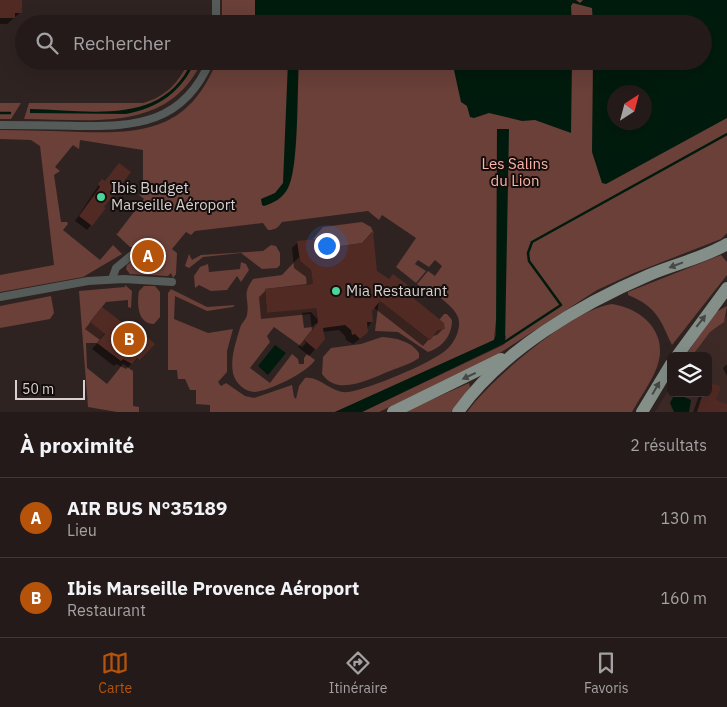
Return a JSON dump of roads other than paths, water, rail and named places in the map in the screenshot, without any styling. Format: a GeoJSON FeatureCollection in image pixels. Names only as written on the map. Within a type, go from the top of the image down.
{"type":"FeatureCollection","features":[{"type":"Feature","properties":{"kind":"main road"},"geometry":{"type":"LineString","coordinates":[[393,412],[484,369],[620,287],[727,244]]}},
{"type":"Feature","properties":{"kind":"main road"},"geometry":{"type":"LineString","coordinates":[[679,352],[727,288]]}},
{"type":"Feature","properties":{"kind":"main road"},"geometry":{"type":"LineString","coordinates":[[458,412],[486,379],[527,344]]}},
{"type":"Feature","properties":{"kind":"main road"},"geometry":{"type":"LineString","coordinates":[[642,412],[667,371]]}},
{"type":"Feature","properties":{"kind":"street"},"geometry":{"type":"LineString","coordinates":[[216,0],[216,15]]}},
{"type":"Feature","properties":{"kind":"street"},"geometry":{"type":"LineString","coordinates":[[0,125],[111,126],[141,123],[155,118],[180,104],[195,88],[205,70]]}},
{"type":"Feature","properties":{"kind":"street"},"geometry":{"type":"LineString","coordinates":[[112,279],[116,268],[144,245]]}},
{"type":"Feature","properties":{"kind":"street"},"geometry":{"type":"LineString","coordinates":[[0,297],[88,281],[112,279],[172,282]]}},
{"type":"Feature","properties":{"kind":"waterway"},"geometry":{"type":"LineString","coordinates":[[0,113],[10,113]]}},
{"type":"Feature","properties":{"kind":"waterway"},"geometry":{"type":"LineString","coordinates":[[503,343],[561,305],[529,261],[528,253],[532,242],[727,134]]}},
{"type":"Feature","properties":{"kind":"place","name":"Ibis Budget Marseille Aéroport"},"geometry":{"type":"Point","coordinates":[101,197]}},
{"type":"Feature","properties":{"kind":"place","name":"AIR BUS N°35189"},"geometry":{"type":"Point","coordinates":[148,256]}},
{"type":"Feature","properties":{"kind":"place","name":"Mia Restaurant"},"geometry":{"type":"Point","coordinates":[336,291]}},
{"type":"Feature","properties":{"kind":"place","name":"Ibis Marseille Provence Aéroport"},"geometry":{"type":"Point","coordinates":[129,339]}},
{"type":"Feature","properties":{"kind":"park label","name":"Les Salins du Lion"},"geometry":{"type":"Point","coordinates":[515,172]}}]}
